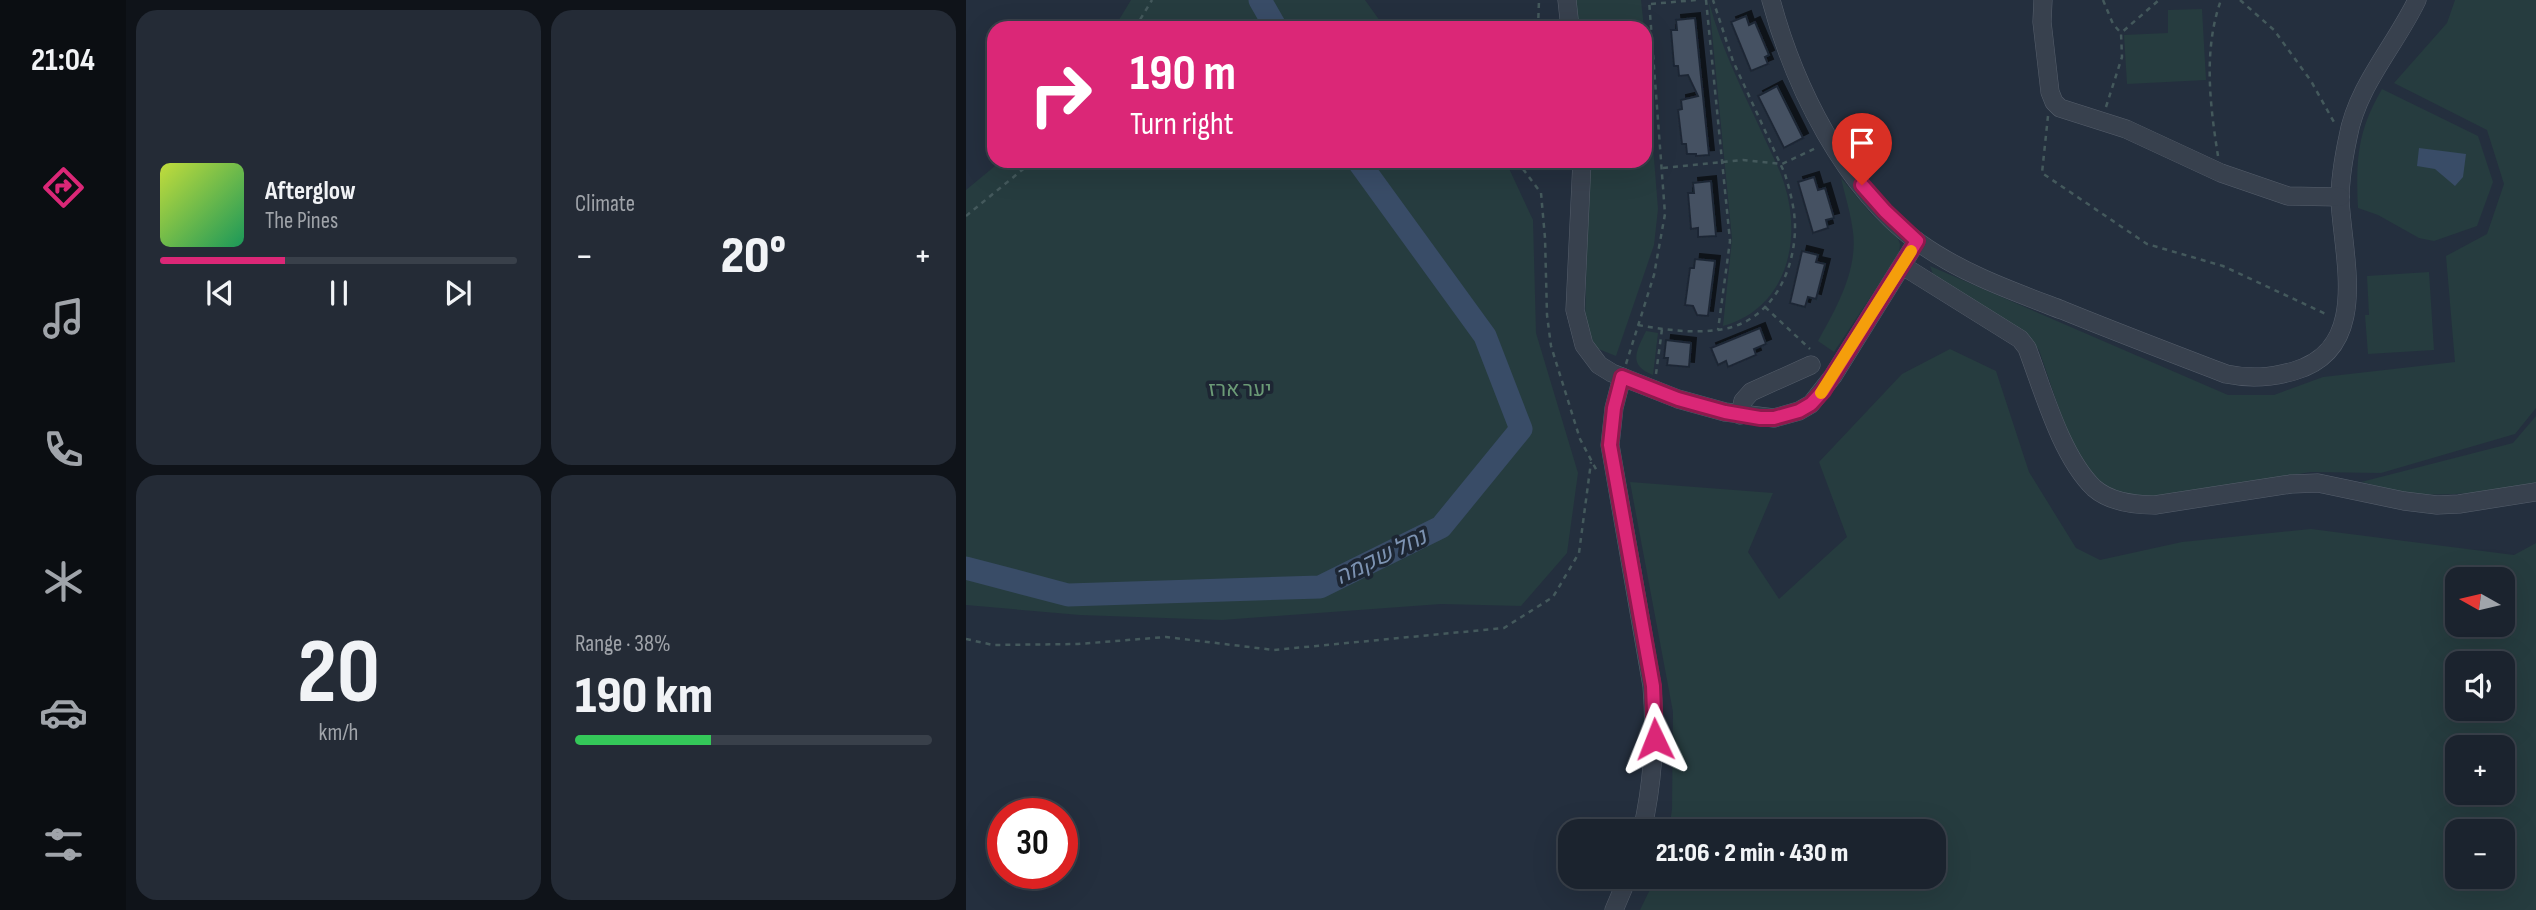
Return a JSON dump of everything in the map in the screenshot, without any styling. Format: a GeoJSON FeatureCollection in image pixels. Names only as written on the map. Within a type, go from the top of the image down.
{"type":"FeatureCollection","features":[{"type":"Feature","properties":{"kind":"street"},"geometry":{"type":"LineString","coordinates":[[1567,0],[1569,21]]}},
{"type":"Feature","properties":{"kind":"street"},"geometry":{"type":"LineString","coordinates":[[1771,0],[1790,59],[1811,107],[1831,141],[1870,194],[1917,241],[1942,258],[1990,282],[2242,378],[2276,376],[2315,362],[2331,349],[2341,333],[2348,288],[2340,197],[2348,135],[2366,87],[2417,0]]}},
{"type":"Feature","properties":{"kind":"street"},"geometry":{"type":"LineString","coordinates":[[2043,0],[2042,22],[2050,92],[2060,108],[2126,129],[2221,173],[2288,196],[2340,197]]}},
{"type":"Feature","properties":{"kind":"street"},"geometry":{"type":"LineString","coordinates":[[1582,168],[1576,284],[1577,321],[1584,345],[1600,365],[1622,377],[1700,406],[1740,415],[1774,418],[1799,411],[1811,404],[1833,376],[1917,241]]}},
{"type":"Feature","properties":{"kind":"street"},"geometry":{"type":"LineString","coordinates":[[1903,265],[2020,339],[2027,348],[2071,456],[2095,488],[2107,496],[2139,505],[2155,505],[2291,484],[2318,483],[2437,505],[2536,492]]}},
{"type":"Feature","properties":{"kind":"street"},"geometry":{"type":"LineString","coordinates":[[1740,415],[1743,401],[1751,392],[1813,359]]}},
{"type":"Feature","properties":{"kind":"street"},"geometry":{"type":"LineString","coordinates":[[1622,377],[1614,408],[1610,445],[1653,686],[1655,724],[1651,785],[1644,819]]}},
{"type":"Feature","properties":{"kind":"street"},"geometry":{"type":"LineString","coordinates":[[1614,910],[1623,889]]}},
{"type":"Feature","properties":{"kind":"path"},"geometry":{"type":"LineString","coordinates":[[1139,21],[1152,0]]}},
{"type":"Feature","properties":{"kind":"path"},"geometry":{"type":"LineString","coordinates":[[1538,21],[1539,0]]}},
{"type":"Feature","properties":{"kind":"path"},"geometry":{"type":"LineString","coordinates":[[1651,21],[1649,2],[1696,0]]}},
{"type":"Feature","properties":{"kind":"path"},"geometry":{"type":"LineString","coordinates":[[1706,0],[1730,249],[1718,330]]}},
{"type":"Feature","properties":{"kind":"path"},"geometry":{"type":"LineString","coordinates":[[1638,325],[1694,332],[1741,324],[1765,307],[1777,294],[1790,263],[1795,228],[1789,189],[1733,61],[1713,0]]}},
{"type":"Feature","properties":{"kind":"path"},"geometry":{"type":"LineString","coordinates":[[2101,121],[2122,57],[2121,33],[2113,24],[2103,0]]}},
{"type":"Feature","properties":{"kind":"path"},"geometry":{"type":"LineString","coordinates":[[2121,33],[2158,0]]}},
{"type":"Feature","properties":{"kind":"path"},"geometry":{"type":"LineString","coordinates":[[2221,0],[2213,22],[2209,73],[2221,173]]}},
{"type":"Feature","properties":{"kind":"path"},"geometry":{"type":"LineString","coordinates":[[2240,0],[2274,30],[2311,81],[2336,127]]}},
{"type":"Feature","properties":{"kind":"path"},"geometry":{"type":"LineString","coordinates":[[1622,377],[1654,275],[1665,214],[1652,38]]}},
{"type":"Feature","properties":{"kind":"path"},"geometry":{"type":"LineString","coordinates":[[2050,92],[2042,173],[2147,244],[2223,266],[2344,321]]}},
{"type":"Feature","properties":{"kind":"path"},"geometry":{"type":"LineString","coordinates":[[1663,168],[1752,160],[1780,164],[1831,141]]}},
{"type":"Feature","properties":{"kind":"path"},"geometry":{"type":"LineString","coordinates":[[966,216],[1024,168]]}},
{"type":"Feature","properties":{"kind":"path"},"geometry":{"type":"LineString","coordinates":[[1522,168],[1541,193],[1551,346],[1580,439],[1604,481]]}},
{"type":"Feature","properties":{"kind":"path"},"geometry":{"type":"LineString","coordinates":[[1765,307],[1813,359]]}},
{"type":"Feature","properties":{"kind":"path"},"geometry":{"type":"LineString","coordinates":[[1654,390],[1662,329]]}},
{"type":"Feature","properties":{"kind":"path"},"geometry":{"type":"LineString","coordinates":[[966,639],[993,645],[1018,645],[1078,644],[1166,637],[1273,650],[1504,628],[1553,597],[1578,554],[1591,462]]}},
{"type":"Feature","properties":{"kind":"green space"},"geometry":{"type":"Polygon","coordinates":[[[1131,0],[1365,0],[1380,21],[1118,21],[1131,0]]]}},
{"type":"Feature","properties":{"kind":"green space"},"geometry":{"type":"Polygon","coordinates":[[[1574,0],[1641,0],[1643,21],[1576,21],[1574,0]]]}},
{"type":"Feature","properties":{"kind":"green space"},"geometry":{"type":"Polygon","coordinates":[[[2455,0],[2536,0],[2536,408],[2515,434],[2381,473],[2311,472],[2160,496],[2131,498],[2108,491],[2088,471],[2072,447],[2039,350],[2020,329],[1935,280],[1930,266],[2228,395],[2274,395],[2323,377],[2455,362],[2446,256],[2487,234],[2504,184],[2487,130],[2394,83],[2447,23],[2455,0]]]}},
{"type":"Feature","properties":{"kind":"green space"},"geometry":{"type":"Polygon","coordinates":[[[1709,2],[1726,53],[1782,177],[1791,228],[1790,249],[1775,288],[1762,304],[1744,317],[1723,326],[1732,239],[1709,2]]]}},
{"type":"Feature","properties":{"kind":"green space"},"geometry":{"type":"Polygon","coordinates":[[[2202,9],[2206,80],[2127,84],[2124,35],[2168,33],[2168,10],[2202,9]]]}},
{"type":"Feature","properties":{"kind":"green space"},"geometry":{"type":"Polygon","coordinates":[[[2382,89],[2478,136],[2493,182],[2477,226],[2434,241],[2419,238],[2378,215],[2358,208],[2360,146],[2367,119],[2382,89]]]}},
{"type":"Feature","properties":{"kind":"green space"},"geometry":{"type":"Polygon","coordinates":[[[1652,133],[1658,209],[1654,245],[1616,356],[1596,348],[1585,323],[1589,168],[1652,168],[1652,133]]]}},
{"type":"Feature","properties":{"kind":"green space","name":"יער ארז"},"geometry":{"type":"Polygon","coordinates":[[[993,168],[1509,168],[1533,220],[1536,333],[1578,473],[1567,553],[1521,606],[1441,604],[1222,620],[1080,615],[966,605],[966,190],[993,168]]]}},
{"type":"Feature","properties":{"kind":"green space"},"geometry":{"type":"Polygon","coordinates":[[[1841,178],[1873,216],[1897,236],[1900,244],[1899,254],[1834,352],[1818,341],[1844,289],[1852,261],[1853,232],[1841,178]]]}},
{"type":"Feature","properties":{"kind":"green space"},"geometry":{"type":"Polygon","coordinates":[[[2429,272],[2434,350],[2368,354],[2365,315],[2369,315],[2367,276],[2429,272]]]}},
{"type":"Feature","properties":{"kind":"green space"},"geometry":{"type":"Polygon","coordinates":[[[1646,331],[1658,333],[1653,375],[1640,367],[1636,356],[1646,331]]]}},
{"type":"Feature","properties":{"kind":"green space"},"geometry":{"type":"Polygon","coordinates":[[[1950,349],[1996,371],[2029,472],[2076,548],[2100,560],[2182,542],[2311,529],[2514,555],[2536,543],[2536,910],[1640,910],[1650,889],[1946,889],[1946,819],[1671,819],[1673,712],[1630,482],[1773,493],[1748,552],[1779,599],[1847,537],[1819,462],[1902,374],[1950,349]]]}},
{"type":"Feature","properties":{"kind":"green space"},"geometry":{"type":"Polygon","coordinates":[[[2536,416],[2536,484],[2437,495],[2404,492],[2361,482],[2513,443],[2536,416]]]}},
{"type":"Feature","properties":{"kind":"water"},"geometry":{"type":"Polygon","coordinates":[[[2419,148],[2466,154],[2463,177],[2455,186],[2435,169],[2417,166],[2419,148]]]}},
{"type":"Feature","properties":{"kind":"building"},"geometry":{"type":"Polygon","coordinates":[[[1746,16],[1749,25],[1755,22],[1769,55],[1765,57],[1768,64],[1751,71],[1731,22],[1746,16]]]}},
{"type":"Feature","properties":{"kind":"building"},"geometry":{"type":"Polygon","coordinates":[[[1695,18],[1709,155],[1696,156],[1687,154],[1686,144],[1682,144],[1678,110],[1682,109],[1681,100],[1698,96],[1688,75],[1679,76],[1678,66],[1674,66],[1671,30],[1677,30],[1676,20],[1695,18]]]}},
{"type":"Feature","properties":{"kind":"building"},"geometry":{"type":"Polygon","coordinates":[[[1777,86],[1803,138],[1784,148],[1758,96],[1777,86]]]}},
{"type":"Feature","properties":{"kind":"building"},"geometry":{"type":"Polygon","coordinates":[[[1814,177],[1818,190],[1825,188],[1834,218],[1826,220],[1828,228],[1813,233],[1798,182],[1814,177]]]}},
{"type":"Feature","properties":{"kind":"building"},"geometry":{"type":"Polygon","coordinates":[[[1711,181],[1716,236],[1698,237],[1698,228],[1691,229],[1688,193],[1694,193],[1693,183],[1711,181]]]}},
{"type":"Feature","properties":{"kind":"building"},"geometry":{"type":"Polygon","coordinates":[[[1802,251],[1818,255],[1816,262],[1825,264],[1816,299],[1808,297],[1805,307],[1790,303],[1802,251]]]}},
{"type":"Feature","properties":{"kind":"building"},"geometry":{"type":"Polygon","coordinates":[[[1695,259],[1715,261],[1708,316],[1697,315],[1693,306],[1685,305],[1690,268],[1694,268],[1695,259]]]}},
{"type":"Feature","properties":{"kind":"building"},"geometry":{"type":"Polygon","coordinates":[[[1760,328],[1766,344],[1754,349],[1756,355],[1728,367],[1726,361],[1718,365],[1711,348],[1760,328]]]}},
{"type":"Feature","properties":{"kind":"building"},"geometry":{"type":"Polygon","coordinates":[[[1666,340],[1691,343],[1689,367],[1667,365],[1668,358],[1664,358],[1666,340]]]}},
{"type":"Feature","properties":{"kind":"waterway","name":"נחל שקמה"},"geometry":{"type":"LineString","coordinates":[[1260,0],[1272,21]]}},
{"type":"Feature","properties":{"kind":"waterway","name":"נחל שקמה"},"geometry":{"type":"LineString","coordinates":[[966,568],[1068,595],[1320,587],[1441,527],[1521,429],[1485,336],[1363,168]]}},
{"type":"Feature","properties":{"kind":"slow traffic"},"geometry":{"type":"LineString","coordinates":[[1821,393],[1911,251]]}},
{"type":"Feature","properties":{"kind":"route"},"geometry":{"type":"LineString","coordinates":[[1655,739],[1653,686],[1610,445],[1614,408],[1622,377],[1700,406],[1760,418],[1787,416],[1811,404],[1833,376],[1917,241],[1862,185]]}}]}
